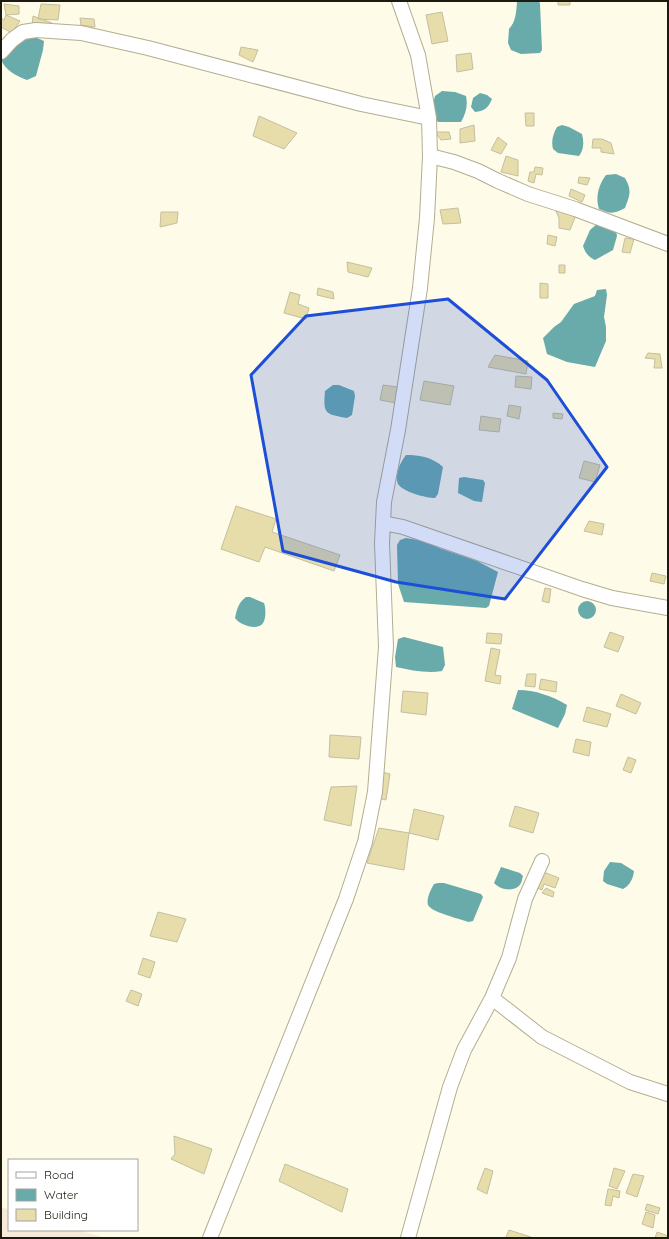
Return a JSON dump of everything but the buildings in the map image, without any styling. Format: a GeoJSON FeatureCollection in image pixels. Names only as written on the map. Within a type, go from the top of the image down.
{"type":"FeatureCollection","features":[{"type":"Feature","properties":{"kind":"street"},"geometry":{"type":"LineString","coordinates":[[210,1238],[346,899],[365,842],[375,792],[386,648],[382,543],[384,502],[398,430],[420,288],[427,218],[430,156],[429,118],[418,55],[399,1]]}},
{"type":"Feature","properties":{"kind":"street"},"geometry":{"type":"LineString","coordinates":[[1,52],[12,40],[23,32],[36,30],[80,33],[148,48],[360,104],[429,118]]}},
{"type":"Feature","properties":{"kind":"street"},"geometry":{"type":"LineString","coordinates":[[430,156],[454,162],[478,171],[528,194],[575,209],[668,244]]}},
{"type":"Feature","properties":{"kind":"street"},"geometry":{"type":"LineString","coordinates":[[383,523],[402,527],[612,598],[668,608]]}},
{"type":"Feature","properties":{"kind":"street"},"geometry":{"type":"LineString","coordinates":[[408,1238],[450,1087],[464,1050],[492,998],[509,958],[525,899],[542,861]]}},
{"type":"Feature","properties":{"kind":"street"},"geometry":{"type":"LineString","coordinates":[[492,998],[542,1037],[630,1082],[668,1094]]}},
{"type":"Feature","properties":{"kind":"highlighted area"},"geometry":{"type":"Polygon","coordinates":[[[448,299],[547,380],[607,467],[505,599],[396,582],[283,551],[251,375],[306,316],[448,299]]]}},
{"type":"Feature","properties":{"kind":"shaded area"},"geometry":{"type":"Polygon","coordinates":[[[1,1207],[8,1210],[8,1231],[81,1231],[105,1238],[1,1238],[1,1207]]]}},
{"type":"Feature","properties":{"kind":"water"},"geometry":{"type":"Polygon","coordinates":[[[518,1],[539,1],[542,50],[540,53],[521,54],[511,50],[508,43],[509,29],[514,20],[518,1]]]}},
{"type":"Feature","properties":{"kind":"water"},"geometry":{"type":"Polygon","coordinates":[[[35,37],[44,41],[43,50],[36,76],[27,80],[8,70],[1,59],[15,44],[35,37]]]}},
{"type":"Feature","properties":{"kind":"water"},"geometry":{"type":"Polygon","coordinates":[[[442,91],[455,92],[466,96],[466,109],[461,122],[438,122],[434,116],[433,106],[435,96],[442,91]]]}},
{"type":"Feature","properties":{"kind":"water"},"geometry":{"type":"Polygon","coordinates":[[[480,93],[487,95],[492,99],[486,108],[475,112],[471,107],[473,98],[480,93]]]}},
{"type":"Feature","properties":{"kind":"water"},"geometry":{"type":"Polygon","coordinates":[[[562,125],[582,134],[583,145],[579,156],[558,153],[553,149],[552,140],[554,132],[557,127],[562,125]]]}},
{"type":"Feature","properties":{"kind":"water"},"geometry":{"type":"Polygon","coordinates":[[[616,174],[625,178],[629,186],[629,196],[625,208],[615,212],[606,212],[599,209],[597,200],[598,191],[601,182],[606,175],[616,174]]]}},
{"type":"Feature","properties":{"kind":"water"},"geometry":{"type":"Polygon","coordinates":[[[597,224],[616,231],[617,236],[613,250],[595,260],[587,254],[583,246],[590,230],[597,224]]]}},
{"type":"Feature","properties":{"kind":"water"},"geometry":{"type":"Polygon","coordinates":[[[606,289],[607,295],[604,317],[606,341],[595,367],[567,362],[547,354],[543,338],[561,322],[574,304],[595,296],[597,290],[606,289]]]}},
{"type":"Feature","properties":{"kind":"water"},"geometry":{"type":"Polygon","coordinates":[[[333,385],[339,385],[354,391],[355,396],[352,415],[347,418],[330,414],[325,409],[325,391],[333,385]]]}},
{"type":"Feature","properties":{"kind":"water"},"geometry":{"type":"Polygon","coordinates":[[[406,455],[426,457],[443,467],[438,494],[435,498],[421,496],[410,492],[398,484],[397,472],[406,455]]]}},
{"type":"Feature","properties":{"kind":"water"},"geometry":{"type":"Polygon","coordinates":[[[464,477],[483,480],[485,483],[482,502],[474,501],[458,493],[459,478],[464,477]]]}},
{"type":"Feature","properties":{"kind":"water"},"geometry":{"type":"Polygon","coordinates":[[[406,538],[425,541],[439,548],[477,561],[498,572],[489,606],[486,608],[404,602],[398,584],[397,545],[400,540],[406,538]]]}},
{"type":"Feature","properties":{"kind":"water"},"geometry":{"type":"Polygon","coordinates":[[[246,597],[250,597],[264,603],[265,619],[262,625],[253,627],[239,622],[235,618],[237,609],[246,597]]]}},
{"type":"Feature","properties":{"kind":"water"},"geometry":{"type":"Polygon","coordinates":[[[587,601],[593,604],[596,610],[593,616],[587,619],[581,616],[578,610],[581,604],[587,601]]]}},
{"type":"Feature","properties":{"kind":"water"},"geometry":{"type":"Polygon","coordinates":[[[404,637],[443,647],[445,665],[442,671],[425,672],[396,667],[395,657],[398,639],[404,637]]]}},
{"type":"Feature","properties":{"kind":"water"},"geometry":{"type":"Polygon","coordinates":[[[518,690],[543,694],[567,705],[565,714],[558,728],[512,709],[518,690]]]}},
{"type":"Feature","properties":{"kind":"water"},"geometry":{"type":"Polygon","coordinates":[[[610,862],[621,863],[634,871],[631,882],[628,886],[623,889],[607,884],[603,881],[604,871],[610,862]]]}},
{"type":"Feature","properties":{"kind":"water"},"geometry":{"type":"Polygon","coordinates":[[[501,867],[520,873],[523,876],[519,886],[512,889],[504,889],[494,883],[501,867]]]}},
{"type":"Feature","properties":{"kind":"water"},"geometry":{"type":"Polygon","coordinates":[[[444,883],[481,894],[483,897],[473,921],[469,922],[440,913],[430,908],[428,905],[429,894],[434,884],[444,883]]]}}]}
